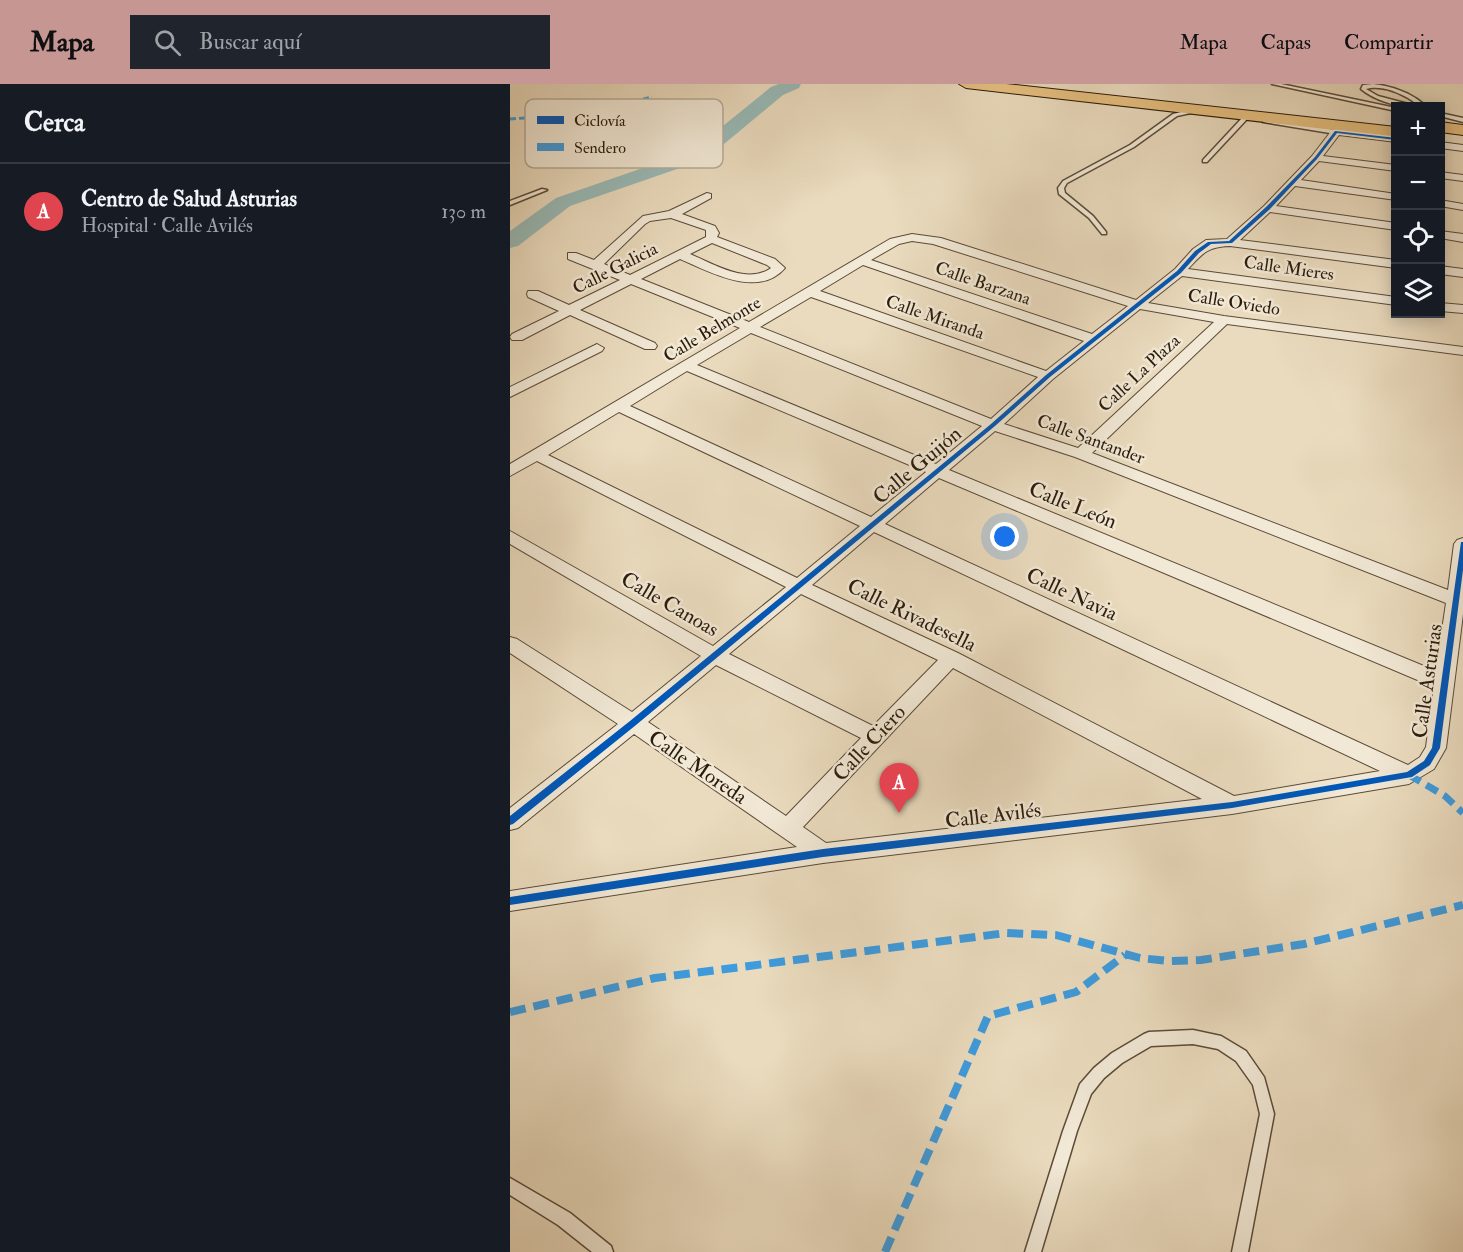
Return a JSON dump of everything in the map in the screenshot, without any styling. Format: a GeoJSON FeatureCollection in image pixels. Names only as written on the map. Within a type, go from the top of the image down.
{"type":"FeatureCollection","features":[{"type":"Feature","properties":{"kind":"main road"},"geometry":{"type":"LineString","coordinates":[[966,84],[1154,100]]}},
{"type":"Feature","properties":{"kind":"main road"},"geometry":{"type":"LineString","coordinates":[[1009,84],[1215,106],[1391,121]]}},
{"type":"Feature","properties":{"kind":"main road"},"geometry":{"type":"LineString","coordinates":[[1215,106],[1391,131]]}},
{"type":"Feature","properties":{"kind":"main road"},"geometry":{"type":"LineString","coordinates":[[1445,127],[1463,128]]}},
{"type":"Feature","properties":{"kind":"main road"},"geometry":{"type":"LineString","coordinates":[[1445,138],[1463,140]]}},
{"type":"Feature","properties":{"kind":"street"},"geometry":{"type":"LineString","coordinates":[[1336,132],[1391,139]]}},
{"type":"Feature","properties":{"kind":"street","name":"Calle Guijón"},"geometry":{"type":"LineString","coordinates":[[510,820],[633,723],[993,425],[1048,376],[1179,272],[1210,243],[1230,242],[1268,208],[1316,158],[1336,132]]}},
{"type":"Feature","properties":{"kind":"street"},"geometry":{"type":"LineString","coordinates":[[1445,146],[1463,148]]}},
{"type":"Feature","properties":{"kind":"street"},"geometry":{"type":"LineString","coordinates":[[1316,158],[1391,167]]}},
{"type":"Feature","properties":{"kind":"street"},"geometry":{"type":"LineString","coordinates":[[1445,176],[1463,178]]}},
{"type":"Feature","properties":{"kind":"street"},"geometry":{"type":"LineString","coordinates":[[1292,182],[1391,196]]}},
{"type":"Feature","properties":{"kind":"street"},"geometry":{"type":"LineString","coordinates":[[597,264],[640,222],[647,218],[672,214],[707,196]]}},
{"type":"Feature","properties":{"kind":"street"},"geometry":{"type":"LineString","coordinates":[[1445,204],[1463,207]]}},
{"type":"Feature","properties":{"kind":"street"},"geometry":{"type":"LineString","coordinates":[[1268,208],[1391,226]]}},
{"type":"Feature","properties":{"kind":"street"},"geometry":{"type":"LineString","coordinates":[[672,214],[712,230],[711,239],[775,264],[779,268],[763,278],[749,280],[681,255]]}},
{"type":"Feature","properties":{"kind":"street"},"geometry":{"type":"LineString","coordinates":[[1445,235],[1463,238]]}},
{"type":"Feature","properties":{"kind":"street","name":"Calle Belmonte"},"geometry":{"type":"LineString","coordinates":[[510,471],[888,245],[906,237],[937,241]]}},
{"type":"Feature","properties":{"kind":"street","name":"Calle Galicia"},"geometry":{"type":"LineString","coordinates":[[517,337],[711,239]]}},
{"type":"Feature","properties":{"kind":"street","name":"Calle Oviedo"},"geometry":{"type":"LineString","coordinates":[[937,241],[1138,305],[1224,320],[1463,351]]}},
{"type":"Feature","properties":{"kind":"street"},"geometry":{"type":"LineString","coordinates":[[1230,242],[1391,263]]}},
{"type":"Feature","properties":{"kind":"street","name":"Calle Santander"},"geometry":{"type":"LineString","coordinates":[[572,256],[597,264],[749,328],[993,425],[1080,454],[1460,602]]}},
{"type":"Feature","properties":{"kind":"street","name":"Calle Barzana"},"geometry":{"type":"LineString","coordinates":[[862,261],[1093,339]]}},
{"type":"Feature","properties":{"kind":"street"},"geometry":{"type":"LineString","coordinates":[[1445,271],[1463,273]]}},
{"type":"Feature","properties":{"kind":"street","name":"Calle Mieres"},"geometry":{"type":"LineString","coordinates":[[1179,272],[1391,300]]}},
{"type":"Feature","properties":{"kind":"street","name":"Calle Miranda"},"geometry":{"type":"LineString","coordinates":[[810,292],[1048,376]]}},
{"type":"Feature","properties":{"kind":"street"},"geometry":{"type":"LineString","coordinates":[[533,294],[650,346]]}},
{"type":"Feature","properties":{"kind":"street"},"geometry":{"type":"LineString","coordinates":[[1445,307],[1463,309]]}},
{"type":"Feature","properties":{"kind":"street","name":"Calle La Plaza"},"geometry":{"type":"LineString","coordinates":[[1080,454],[1224,320]]}},
{"type":"Feature","properties":{"kind":"street"},"geometry":{"type":"LineString","coordinates":[[510,393],[597,348]]}},
{"type":"Feature","properties":{"kind":"street","name":"Calle León"},"geometry":{"type":"LineString","coordinates":[[686,366],[1444,683]]}},
{"type":"Feature","properties":{"kind":"street","name":"Calle Navia"},"geometry":{"type":"LineString","coordinates":[[618,406],[1409,776]]}},
{"type":"Feature","properties":{"kind":"street","name":"Calle Rivadesella"},"geometry":{"type":"LineString","coordinates":[[537,455],[797,585],[951,658],[1232,805]]}},
{"type":"Feature","properties":{"kind":"street","name":"Calle Canoas"},"geometry":{"type":"LineString","coordinates":[[510,537],[714,655],[875,736]]}},
{"type":"Feature","properties":{"kind":"street","name":"Calle Asturias"},"geometry":{"type":"LineString","coordinates":[[1409,776],[1426,763],[1436,748],[1444,683],[1460,602],[1463,544]]}},
{"type":"Feature","properties":{"kind":"street","name":"Calle Moreda"},"geometry":{"type":"LineString","coordinates":[[510,644],[633,723],[824,853]]}},
{"type":"Feature","properties":{"kind":"street","name":"Calle Ciero"},"geometry":{"type":"LineString","coordinates":[[788,828],[951,658]]}},
{"type":"Feature","properties":{"kind":"street","name":"Calle Avilés"},"geometry":{"type":"LineString","coordinates":[[510,901],[824,853],[1232,805],[1409,776]]}},
{"type":"Feature","properties":{"kind":"lane"},"geometry":{"type":"LineString","coordinates":[[1274,84],[1391,109]]}},
{"type":"Feature","properties":{"kind":"lane"},"geometry":{"type":"LineString","coordinates":[[1394,102],[1376,98],[1363,90],[1370,85],[1390,87],[1416,102]]}},
{"type":"Feature","properties":{"kind":"lane"},"geometry":{"type":"LineString","coordinates":[[1104,233],[1091,217],[1062,194],[1061,188],[1065,182],[1132,146],[1181,112],[1192,111],[1336,132]]}},
{"type":"Feature","properties":{"kind":"lane"},"geometry":{"type":"LineString","coordinates":[[1445,115],[1463,120]]}},
{"type":"Feature","properties":{"kind":"lane"},"geometry":{"type":"LineString","coordinates":[[1205,161],[1245,118]]}},
{"type":"Feature","properties":{"kind":"lane"},"geometry":{"type":"LineString","coordinates":[[1445,123],[1463,128]]}},
{"type":"Feature","properties":{"kind":"lane"},"geometry":{"type":"LineString","coordinates":[[510,203],[544,190]]}},
{"type":"Feature","properties":{"kind":"lane"},"geometry":{"type":"LineString","coordinates":[[1033,1252],[1085,1089],[1117,1058],[1149,1039],[1193,1037],[1221,1044],[1241,1056],[1259,1082],[1267,1114],[1240,1252]]}},
{"type":"Feature","properties":{"kind":"lane"},"geometry":{"type":"LineString","coordinates":[[510,1186],[564,1220],[605,1252]]}},
{"type":"Feature","properties":{"kind":"waterway"},"geometry":{"type":"LineString","coordinates":[[723,135],[777,91],[793,84]]}},
{"type":"Feature","properties":{"kind":"waterway"},"geometry":{"type":"LineString","coordinates":[[510,241],[563,202],[661,168]]}},
{"type":"Feature","properties":{"kind":"marked path"},"geometry":{"type":"LineString","coordinates":[[645,99],[652,97]]}},
{"type":"Feature","properties":{"kind":"marked path"},"geometry":{"type":"LineString","coordinates":[[510,119],[525,119]]}},
{"type":"Feature","properties":{"kind":"marked path"},"geometry":{"type":"LineString","coordinates":[[1409,775],[1445,796],[1463,813]]}},
{"type":"Feature","properties":{"kind":"marked path"},"geometry":{"type":"LineString","coordinates":[[510,1012],[655,978],[1006,933],[1056,935],[1140,958],[1168,961],[1201,960],[1304,944],[1463,905]]}},
{"type":"Feature","properties":{"kind":"marked path"},"geometry":{"type":"LineString","coordinates":[[885,1252],[988,1016],[1076,992],[1125,955]]}},
{"type":"Feature","properties":{"kind":"cycle path"},"geometry":{"type":"LineString","coordinates":[[510,821],[633,723],[993,425],[1048,376],[1179,272],[1197,252],[1210,243],[1230,242],[1268,208],[1316,158],[1336,132],[1391,138]]}},
{"type":"Feature","properties":{"kind":"cycle path"},"geometry":{"type":"LineString","coordinates":[[510,901],[823,853],[1232,805],[1409,775],[1427,763],[1436,748],[1463,544]]}},
{"type":"Feature","properties":{"kind":"place","name":"Centro de Salud Asturias"},"geometry":{"type":"Point","coordinates":[899,813]}}]}
